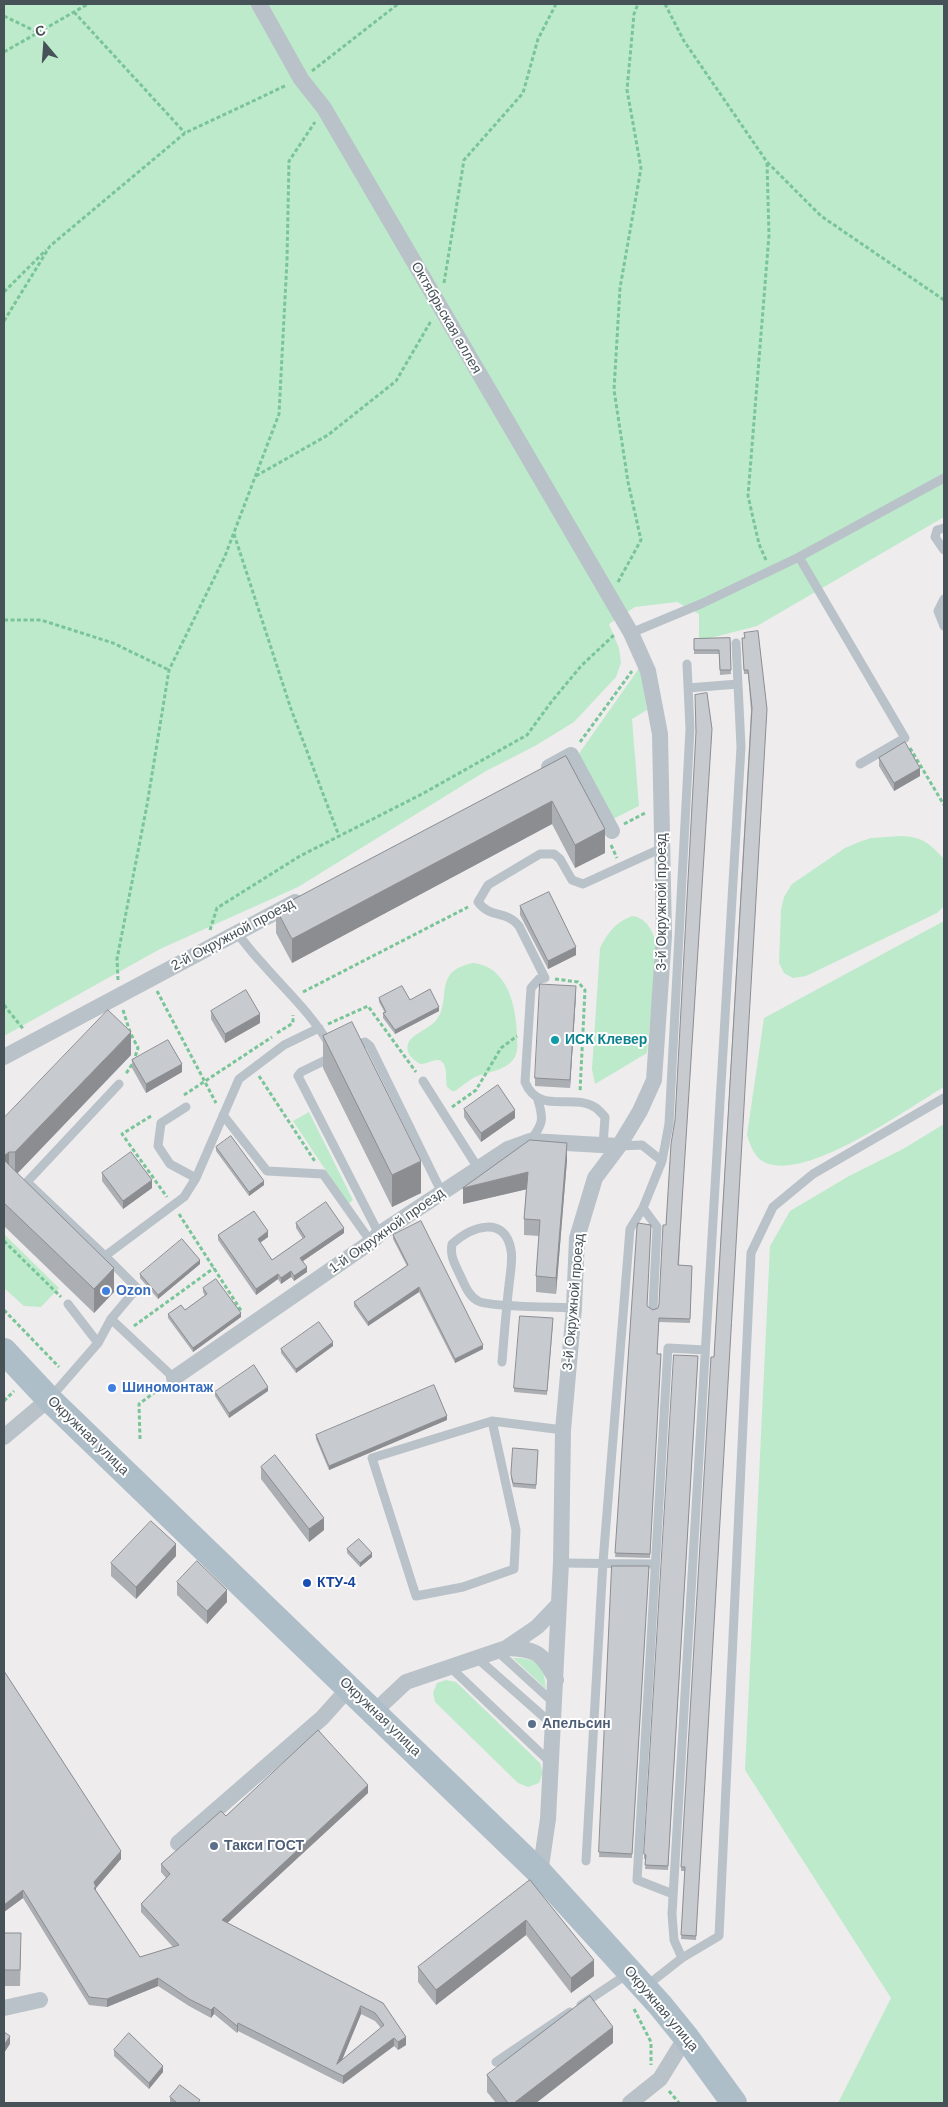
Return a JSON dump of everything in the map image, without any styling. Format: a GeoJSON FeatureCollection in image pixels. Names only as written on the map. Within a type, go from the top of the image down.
{"type":"FeatureCollection","features":[{"type":"Feature","properties":{"kind":"main road","name":"Окружная улица"},"geometry":{"type":"LineString","coordinates":[[4,1351],[49,1399],[540,1873],[638,1979],[686,2037],[734,2103]]}},
{"type":"Feature","properties":{"kind":"street","name":"Октябрьская аллея"},"geometry":{"type":"LineString","coordinates":[[258,4],[301,79],[324,108],[628,629]]}},
{"type":"Feature","properties":{"kind":"street","name":"3-й Окружной проезд"},"geometry":{"type":"LineString","coordinates":[[540,1873],[548,1819],[552,1763],[561,1563],[563,1430],[574,1308],[577,1238],[595,1178],[611,1146],[640,1111],[654,1080],[664,936],[660,734],[648,671],[628,629]]}},
{"type":"Feature","properties":{"kind":"street"},"geometry":{"type":"LineString","coordinates":[[536,774],[571,755],[612,831]]}},
{"type":"Feature","properties":{"kind":"street","name":"2-й Окружной проезд"},"geometry":{"type":"LineString","coordinates":[[4,1057],[307,895]]}},
{"type":"Feature","properties":{"kind":"street","name":"1-й Окружной проезд"},"geometry":{"type":"LineString","coordinates":[[174,1378],[375,1238],[508,1149],[530,1140],[611,1146]]}},
{"type":"Feature","properties":{"kind":"street"},"geometry":{"type":"LineString","coordinates":[[4,1437],[49,1399]]}},
{"type":"Feature","properties":{"kind":"street"},"geometry":{"type":"LineString","coordinates":[[374,1712],[406,1682],[501,1649],[538,1627],[559,1604]]}},
{"type":"Feature","properties":{"kind":"street"},"geometry":{"type":"LineString","coordinates":[[501,1649],[529,1648],[546,1660],[556,1680]]}},
{"type":"Feature","properties":{"kind":"street"},"geometry":{"type":"LineString","coordinates":[[178,1843],[322,1718],[349,1688]]}},
{"type":"Feature","properties":{"kind":"street"},"geometry":{"type":"LineString","coordinates":[[4,2008],[40,2000]]}},
{"type":"Feature","properties":{"kind":"street"},"geometry":{"type":"LineString","coordinates":[[630,2103],[660,2079],[686,2037]]}},
{"type":"Feature","properties":{"kind":"lane"},"geometry":{"type":"LineString","coordinates":[[628,629],[703,603],[799,557],[944,478]]}},
{"type":"Feature","properties":{"kind":"lane"},"geometry":{"type":"LineString","coordinates":[[944,528],[937,530],[935,537],[944,550]]}},
{"type":"Feature","properties":{"kind":"lane"},"geometry":{"type":"LineString","coordinates":[[799,557],[904,738],[860,764]]}},
{"type":"Feature","properties":{"kind":"lane"},"geometry":{"type":"LineString","coordinates":[[944,599],[938,611],[944,626]]}},
{"type":"Feature","properties":{"kind":"lane"},"geometry":{"type":"LineString","coordinates":[[682,1958],[674,1940],[673,1894],[741,746],[736,643]]}},
{"type":"Feature","properties":{"kind":"lane"},"geometry":{"type":"LineString","coordinates":[[586,1861],[603,1562],[630,1229],[644,1208],[662,1161],[669,1124],[689,738],[687,664]]}},
{"type":"Feature","properties":{"kind":"lane"},"geometry":{"type":"LineString","coordinates":[[688,688],[738,684]]}},
{"type":"Feature","properties":{"kind":"lane"},"geometry":{"type":"LineString","coordinates":[[530,1140],[538,1130],[543,1115],[538,1100],[530,1093],[525,1082],[530,988],[538,979],[544,978],[519,926],[514,920],[506,916],[490,914],[478,902],[488,885],[540,854],[554,854],[560,859],[572,880],[583,884],[662,848]]}},
{"type":"Feature","properties":{"kind":"lane"},"geometry":{"type":"LineString","coordinates":[[237,933],[260,962],[294,997],[319,1028],[335,1056]]}},
{"type":"Feature","properties":{"kind":"lane"},"geometry":{"type":"LineString","coordinates":[[105,1256],[184,1197],[196,1178],[238,1079],[284,1045],[319,1028]]}},
{"type":"Feature","properties":{"kind":"lane"},"geometry":{"type":"LineString","coordinates":[[375,1238],[298,1076],[301,1072],[360,1043],[368,1044],[442,1193]]}},
{"type":"Feature","properties":{"kind":"lane"},"geometry":{"type":"LineString","coordinates":[[423,1081],[478,1168]]}},
{"type":"Feature","properties":{"kind":"lane"},"geometry":{"type":"LineString","coordinates":[[49,1399],[98,1343],[112,1319],[137,1288],[105,1256],[22,1182],[119,1084]]}},
{"type":"Feature","properties":{"kind":"lane"},"geometry":{"type":"LineString","coordinates":[[496,2062],[638,1979],[682,1958],[719,1936],[751,1253],[773,1207],[813,1174],[944,1098]]}},
{"type":"Feature","properties":{"kind":"lane"},"geometry":{"type":"LineString","coordinates":[[538,1100],[579,1103],[596,1107],[605,1117],[611,1146],[642,1145],[662,1161]]}},
{"type":"Feature","properties":{"kind":"lane"},"geometry":{"type":"LineString","coordinates":[[186,1107],[161,1123],[158,1146],[170,1164],[196,1178]]}},
{"type":"Feature","properties":{"kind":"lane"},"geometry":{"type":"LineString","coordinates":[[223,1114],[267,1171],[323,1174],[375,1238]]}},
{"type":"Feature","properties":{"kind":"lane"},"geometry":{"type":"LineString","coordinates":[[644,1208],[657,1227],[652,1308]]}},
{"type":"Feature","properties":{"kind":"lane"},"geometry":{"type":"LineString","coordinates":[[502,1362],[507,1304],[512,1252],[504,1233],[496,1227],[485,1226],[458,1239],[452,1244],[452,1258],[471,1296],[483,1303],[507,1304],[574,1308]]}},
{"type":"Feature","properties":{"kind":"lane"},"geometry":{"type":"LineString","coordinates":[[68,1304],[98,1343]]}},
{"type":"Feature","properties":{"kind":"lane"},"geometry":{"type":"LineString","coordinates":[[112,1319],[174,1378]]}},
{"type":"Feature","properties":{"kind":"lane"},"geometry":{"type":"LineString","coordinates":[[673,1894],[637,1880],[654,1564],[668,1348],[705,1350]]}},
{"type":"Feature","properties":{"kind":"lane"},"geometry":{"type":"LineString","coordinates":[[492,1421],[516,1530],[514,1569],[463,1587],[416,1596],[372,1458],[492,1421],[563,1430]]}},
{"type":"Feature","properties":{"kind":"lane"},"geometry":{"type":"LineString","coordinates":[[561,1563],[654,1564]]}},
{"type":"Feature","properties":{"kind":"lane"},"geometry":{"type":"LineString","coordinates":[[501,1649],[554,1703]]}},
{"type":"Feature","properties":{"kind":"lane"},"geometry":{"type":"LineString","coordinates":[[477,1658],[553,1725]]}},
{"type":"Feature","properties":{"kind":"lane"},"geometry":{"type":"LineString","coordinates":[[450,1667],[552,1763]]}},
{"type":"Feature","properties":{"kind":"path"},"geometry":{"type":"LineString","coordinates":[[4,52],[88,4]]}},
{"type":"Feature","properties":{"kind":"path"},"geometry":{"type":"LineString","coordinates":[[4,292],[50,246],[184,133],[301,79],[398,4]]}},
{"type":"Feature","properties":{"kind":"path"},"geometry":{"type":"LineString","coordinates":[[609,598],[642,540],[628,482],[614,390],[620,288],[642,168],[627,90],[634,14],[638,4]]}},
{"type":"Feature","properties":{"kind":"path"},"geometry":{"type":"LineString","coordinates":[[665,4],[684,41],[767,162],[821,216],[944,300]]}},
{"type":"Feature","properties":{"kind":"path"},"geometry":{"type":"LineString","coordinates":[[74,12],[184,133]]}},
{"type":"Feature","properties":{"kind":"path"},"geometry":{"type":"LineString","coordinates":[[4,16],[38,32]]}},
{"type":"Feature","properties":{"kind":"path"},"geometry":{"type":"LineString","coordinates":[[119,1084],[133,1063],[138,1048],[130,1032],[119,996],[117,959],[147,805],[169,670],[225,556],[279,414],[287,260],[289,161],[324,108]]}},
{"type":"Feature","properties":{"kind":"path"},"geometry":{"type":"LineString","coordinates":[[767,162],[769,235],[748,496],[759,544],[771,570]]}},
{"type":"Feature","properties":{"kind":"path"},"geometry":{"type":"LineString","coordinates":[[4,321],[50,246]]}},
{"type":"Feature","properties":{"kind":"path"},"geometry":{"type":"LineString","coordinates":[[233,533],[291,709],[339,836]]}},
{"type":"Feature","properties":{"kind":"path"},"geometry":{"type":"LineString","coordinates":[[4,620],[41,620],[113,644],[169,670]]}},
{"type":"Feature","properties":{"kind":"path"},"geometry":{"type":"LineString","coordinates":[[202,951],[218,908],[300,856],[422,794],[527,735],[552,700],[581,666],[628,629]]}},
{"type":"Feature","properties":{"kind":"path"},"geometry":{"type":"LineString","coordinates":[[571,755],[642,657]]}},
{"type":"Feature","properties":{"kind":"path"},"geometry":{"type":"LineString","coordinates":[[904,738],[944,805]]}},
{"type":"Feature","properties":{"kind":"path"},"geometry":{"type":"LineString","coordinates":[[544,978],[578,982],[585,990],[579,1103]]}},
{"type":"Feature","properties":{"kind":"path"},"geometry":{"type":"LineString","coordinates":[[150,979],[223,1114]]}},
{"type":"Feature","properties":{"kind":"path"},"geometry":{"type":"LineString","coordinates":[[4,1006],[33,1041]]}},
{"type":"Feature","properties":{"kind":"path"},"geometry":{"type":"LineString","coordinates":[[443,1114],[476,1090],[501,1048],[528,1028]]}},
{"type":"Feature","properties":{"kind":"path"},"geometry":{"type":"LineString","coordinates":[[254,1068],[323,1174]]}},
{"type":"Feature","properties":{"kind":"path"},"geometry":{"type":"LineString","coordinates":[[174,1206],[250,1325]]}},
{"type":"Feature","properties":{"kind":"path"},"geometry":{"type":"LineString","coordinates":[[4,1241],[68,1304]]}},
{"type":"Feature","properties":{"kind":"path"},"geometry":{"type":"LineString","coordinates":[[126,1332],[214,1268]]}},
{"type":"Feature","properties":{"kind":"path"},"geometry":{"type":"LineString","coordinates":[[4,1310],[58,1367]]}},
{"type":"Feature","properties":{"kind":"path"},"geometry":{"type":"LineString","coordinates":[[140,1439],[139,1404],[174,1378]]}},
{"type":"Feature","properties":{"kind":"path"},"geometry":{"type":"LineString","coordinates":[[4,1402],[16,1389]]}},
{"type":"Feature","properties":{"kind":"green space"},"geometry":{"type":"Polygon","coordinates":[[[4,4],[944,4],[944,517],[757,626],[699,641],[699,614],[677,602],[635,607],[609,624],[619,648],[621,663],[616,677],[574,722],[535,746],[486,771],[298,887],[160,949],[4,1036],[4,4]]]}},
{"type":"Feature","properties":{"kind":"green space"},"geometry":{"type":"Polygon","coordinates":[[[640,667],[647,710],[632,719],[639,806],[613,819],[578,755],[640,667]]]}},
{"type":"Feature","properties":{"kind":"green space"},"geometry":{"type":"Polygon","coordinates":[[[901,836],[920,839],[944,859],[944,906],[937,913],[806,976],[793,978],[784,973],[779,963],[781,909],[784,897],[792,884],[845,848],[871,838],[901,836]]]}},
{"type":"Feature","properties":{"kind":"green space"},"geometry":{"type":"Polygon","coordinates":[[[632,916],[638,917],[646,923],[654,937],[657,948],[647,1053],[595,1084],[592,1069],[600,948],[613,928],[621,921],[632,916]]]}},
{"type":"Feature","properties":{"kind":"green space"},"geometry":{"type":"Polygon","coordinates":[[[944,921],[944,1087],[858,1139],[809,1161],[788,1165],[769,1164],[760,1159],[752,1148],[747,1135],[764,1018],[944,921]]]}},
{"type":"Feature","properties":{"kind":"green space"},"geometry":{"type":"Polygon","coordinates":[[[473,963],[494,971],[502,979],[507,989],[512,1000],[516,1023],[517,1051],[513,1060],[505,1067],[475,1077],[455,1091],[452,1091],[447,1087],[445,1067],[441,1061],[436,1060],[421,1064],[411,1056],[407,1047],[413,1037],[437,1019],[443,1003],[445,986],[452,972],[473,963]]]}},
{"type":"Feature","properties":{"kind":"green space"},"geometry":{"type":"Polygon","coordinates":[[[309,1112],[353,1200],[348,1204],[293,1121],[309,1112]]]}},
{"type":"Feature","properties":{"kind":"green space"},"geometry":{"type":"Polygon","coordinates":[[[944,1124],[944,2103],[838,2103],[891,1998],[745,1770],[770,1246],[790,1211],[849,1176],[903,1149],[944,1124]]]}},
{"type":"Feature","properties":{"kind":"green space"},"geometry":{"type":"Polygon","coordinates":[[[4,1234],[59,1288],[41,1307],[24,1306],[4,1288],[4,1234]]]}},
{"type":"Feature","properties":{"kind":"green space"},"geometry":{"type":"Polygon","coordinates":[[[513,1658],[534,1661],[544,1674],[546,1689],[513,1658]]]}},
{"type":"Feature","properties":{"kind":"green space"},"geometry":{"type":"Polygon","coordinates":[[[446,1680],[456,1682],[540,1763],[543,1773],[539,1783],[528,1787],[518,1783],[435,1702],[433,1693],[437,1683],[446,1680]]]}},
{"type":"Feature","properties":{"kind":"building"},"geometry":{"type":"Polygon","coordinates":[[[758,631],[767,709],[696,1936],[681,1935],[685,1867],[681,1867],[711,1357],[714,1357],[752,708],[748,670],[744,670],[742,638],[745,638],[744,633],[758,631]]]}},
{"type":"Feature","properties":{"kind":"building"},"geometry":{"type":"Polygon","coordinates":[[[730,638],[731,670],[720,670],[719,650],[694,650],[694,639],[730,638]]]}},
{"type":"Feature","properties":{"kind":"building"},"geometry":{"type":"Polygon","coordinates":[[[707,693],[712,729],[678,1265],[692,1266],[690,1319],[659,1318],[657,1354],[661,1354],[650,1554],[615,1553],[638,1223],[651,1225],[647,1306],[653,1310],[658,1308],[659,1304],[663,1225],[666,1225],[671,1144],[675,1120],[696,732],[695,695],[707,693]]]}},
{"type":"Feature","properties":{"kind":"building"},"geometry":{"type":"Polygon","coordinates":[[[905,742],[920,768],[894,783],[879,758],[905,742]]]}},
{"type":"Feature","properties":{"kind":"building"},"geometry":{"type":"Polygon","coordinates":[[[566,756],[605,829],[575,845],[552,801],[292,939],[276,909],[566,756]]]}},
{"type":"Feature","properties":{"kind":"building"},"geometry":{"type":"Polygon","coordinates":[[[549,892],[576,947],[548,961],[520,906],[549,892]]]}},
{"type":"Feature","properties":{"kind":"building","name":"ИСК Клевер"},"geometry":{"type":"Polygon","coordinates":[[[540,984],[576,986],[570,1080],[535,1078],[540,984]]]}},
{"type":"Feature","properties":{"kind":"building"},"geometry":{"type":"Polygon","coordinates":[[[402,986],[410,1000],[430,989],[439,1007],[395,1030],[383,1013],[386,1012],[379,998],[402,986]]]}},
{"type":"Feature","properties":{"kind":"building"},"geometry":{"type":"Polygon","coordinates":[[[246,990],[260,1014],[225,1034],[211,1011],[246,990]]]}},
{"type":"Feature","properties":{"kind":"building"},"geometry":{"type":"Polygon","coordinates":[[[108,1010],[131,1032],[15,1152],[9,1152],[4,1156],[4,1118],[108,1010]]]}},
{"type":"Feature","properties":{"kind":"building"},"geometry":{"type":"Polygon","coordinates":[[[352,1022],[421,1161],[392,1175],[323,1036],[352,1022]]]}},
{"type":"Feature","properties":{"kind":"building"},"geometry":{"type":"Polygon","coordinates":[[[168,1040],[182,1064],[146,1084],[132,1060],[168,1040]]]}},
{"type":"Feature","properties":{"kind":"building"},"geometry":{"type":"Polygon","coordinates":[[[498,1085],[515,1110],[481,1133],[464,1109],[498,1085]]]}},
{"type":"Feature","properties":{"kind":"building"},"geometry":{"type":"Polygon","coordinates":[[[231,1136],[264,1181],[249,1192],[216,1147],[231,1136]]]}},
{"type":"Feature","properties":{"kind":"building"},"geometry":{"type":"Polygon","coordinates":[[[530,1140],[567,1143],[556,1278],[536,1276],[540,1220],[524,1219],[528,1172],[463,1188],[530,1140]]]}},
{"type":"Feature","properties":{"kind":"building"},"geometry":{"type":"Polygon","coordinates":[[[131,1152],[152,1180],[123,1201],[102,1173],[131,1152]]]}},
{"type":"Feature","properties":{"kind":"building"},"geometry":{"type":"Polygon","coordinates":[[[4,1160],[114,1268],[94,1289],[4,1203],[4,1160]]]}},
{"type":"Feature","properties":{"kind":"building"},"geometry":{"type":"Polygon","coordinates":[[[326,1202],[344,1228],[300,1258],[307,1267],[294,1276],[291,1271],[281,1278],[278,1274],[256,1289],[218,1235],[254,1211],[268,1231],[258,1239],[272,1260],[305,1237],[296,1223],[326,1202]]]}},
{"type":"Feature","properties":{"kind":"building"},"geometry":{"type":"Polygon","coordinates":[[[421,1221],[483,1345],[455,1359],[419,1287],[368,1322],[354,1302],[408,1265],[393,1235],[421,1221]]]}},
{"type":"Feature","properties":{"kind":"building"},"geometry":{"type":"Polygon","coordinates":[[[182,1239],[200,1260],[158,1295],[140,1274],[182,1239]]]}},
{"type":"Feature","properties":{"kind":"building"},"geometry":{"type":"Polygon","coordinates":[[[216,1279],[241,1313],[193,1348],[168,1314],[181,1305],[185,1310],[207,1294],[203,1288],[216,1279]]]}},
{"type":"Feature","properties":{"kind":"building"},"geometry":{"type":"Polygon","coordinates":[[[520,1316],[553,1318],[547,1391],[514,1388],[520,1316]]]}},
{"type":"Feature","properties":{"kind":"building"},"geometry":{"type":"Polygon","coordinates":[[[319,1322],[333,1342],[296,1369],[281,1349],[319,1322]]]}},
{"type":"Feature","properties":{"kind":"building"},"geometry":{"type":"Polygon","coordinates":[[[674,1355],[698,1356],[668,1866],[645,1865],[646,1855],[644,1854],[674,1355]]]}},
{"type":"Feature","properties":{"kind":"building"},"geometry":{"type":"Polygon","coordinates":[[[254,1365],[268,1387],[229,1413],[215,1392],[254,1365]]]}},
{"type":"Feature","properties":{"kind":"building"},"geometry":{"type":"Polygon","coordinates":[[[434,1385],[447,1416],[329,1466],[316,1435],[434,1385]]]}},
{"type":"Feature","properties":{"kind":"building"},"geometry":{"type":"Polygon","coordinates":[[[513,1448],[538,1450],[536,1485],[513,1483],[511,1474],[513,1448]]]}},
{"type":"Feature","properties":{"kind":"building"},"geometry":{"type":"Polygon","coordinates":[[[275,1455],[324,1518],[309,1529],[261,1467],[275,1455]]]}},
{"type":"Feature","properties":{"kind":"building"},"geometry":{"type":"Polygon","coordinates":[[[151,1521],[176,1544],[136,1587],[111,1563],[151,1521]]]}},
{"type":"Feature","properties":{"kind":"building"},"geometry":{"type":"Polygon","coordinates":[[[359,1539],[372,1553],[360,1563],[347,1549],[359,1539]]]}},
{"type":"Feature","properties":{"kind":"building"},"geometry":{"type":"Polygon","coordinates":[[[197,1561],[227,1590],[207,1611],[177,1582],[197,1561]]]}},
{"type":"Feature","properties":{"kind":"building"},"geometry":{"type":"Polygon","coordinates":[[[612,1566],[649,1566],[632,1854],[599,1852],[612,1566]]]}},
{"type":"Feature","properties":{"kind":"building"},"geometry":{"type":"Polygon","coordinates":[[[4,1671],[121,1851],[94,1882],[96,1887],[94,1888],[140,1957],[179,1945],[141,1904],[170,1874],[161,1864],[221,1811],[226,1816],[318,1730],[368,1785],[222,1920],[383,2003],[406,2037],[398,2042],[394,2038],[343,2076],[238,2023],[237,2026],[214,2007],[211,2010],[189,1999],[158,1978],[107,1999],[89,1997],[23,1890],[4,1905],[4,1671]],[[361,2006],[337,2064],[384,2025],[375,2013],[361,2006]]]}},
{"type":"Feature","properties":{"kind":"building"},"geometry":{"type":"Polygon","coordinates":[[[530,1880],[594,1960],[571,1978],[526,1920],[436,1990],[418,1967],[530,1880]]]}},
{"type":"Feature","properties":{"kind":"building"},"geometry":{"type":"Polygon","coordinates":[[[4,1933],[21,1933],[20,1970],[4,1970],[4,1933]]]}},
{"type":"Feature","properties":{"kind":"building"},"geometry":{"type":"Polygon","coordinates":[[[590,1996],[613,2027],[514,2103],[508,2103],[487,2075],[590,1996]]]}},
{"type":"Feature","properties":{"kind":"building"},"geometry":{"type":"Polygon","coordinates":[[[4,2032],[10,2036],[4,2045],[4,2032]]]}},
{"type":"Feature","properties":{"kind":"building"},"geometry":{"type":"Polygon","coordinates":[[[129,2033],[163,2066],[149,2083],[114,2050],[129,2033]]]}},
{"type":"Feature","properties":{"kind":"building"},"geometry":{"type":"Polygon","coordinates":[[[180,2085],[200,2100],[198,2103],[177,2103],[170,2097],[180,2085]]]}},
{"type":"Feature","properties":{"kind":"place","name":"ИСК Клевер"},"geometry":{"type":"Point","coordinates":[555,1040]}},
{"type":"Feature","properties":{"kind":"place","name":"Ozon"},"geometry":{"type":"Point","coordinates":[106,1291]}},
{"type":"Feature","properties":{"kind":"place","name":"Шиномонтаж"},"geometry":{"type":"Point","coordinates":[112,1388]}},
{"type":"Feature","properties":{"kind":"place","name":"КТУ-4"},"geometry":{"type":"Point","coordinates":[307,1583]}},
{"type":"Feature","properties":{"kind":"place","name":"Апельсин"},"geometry":{"type":"Point","coordinates":[532,1724]}},
{"type":"Feature","properties":{"kind":"place","name":"Такси ГОСТ"},"geometry":{"type":"Point","coordinates":[214,1846]}}]}
